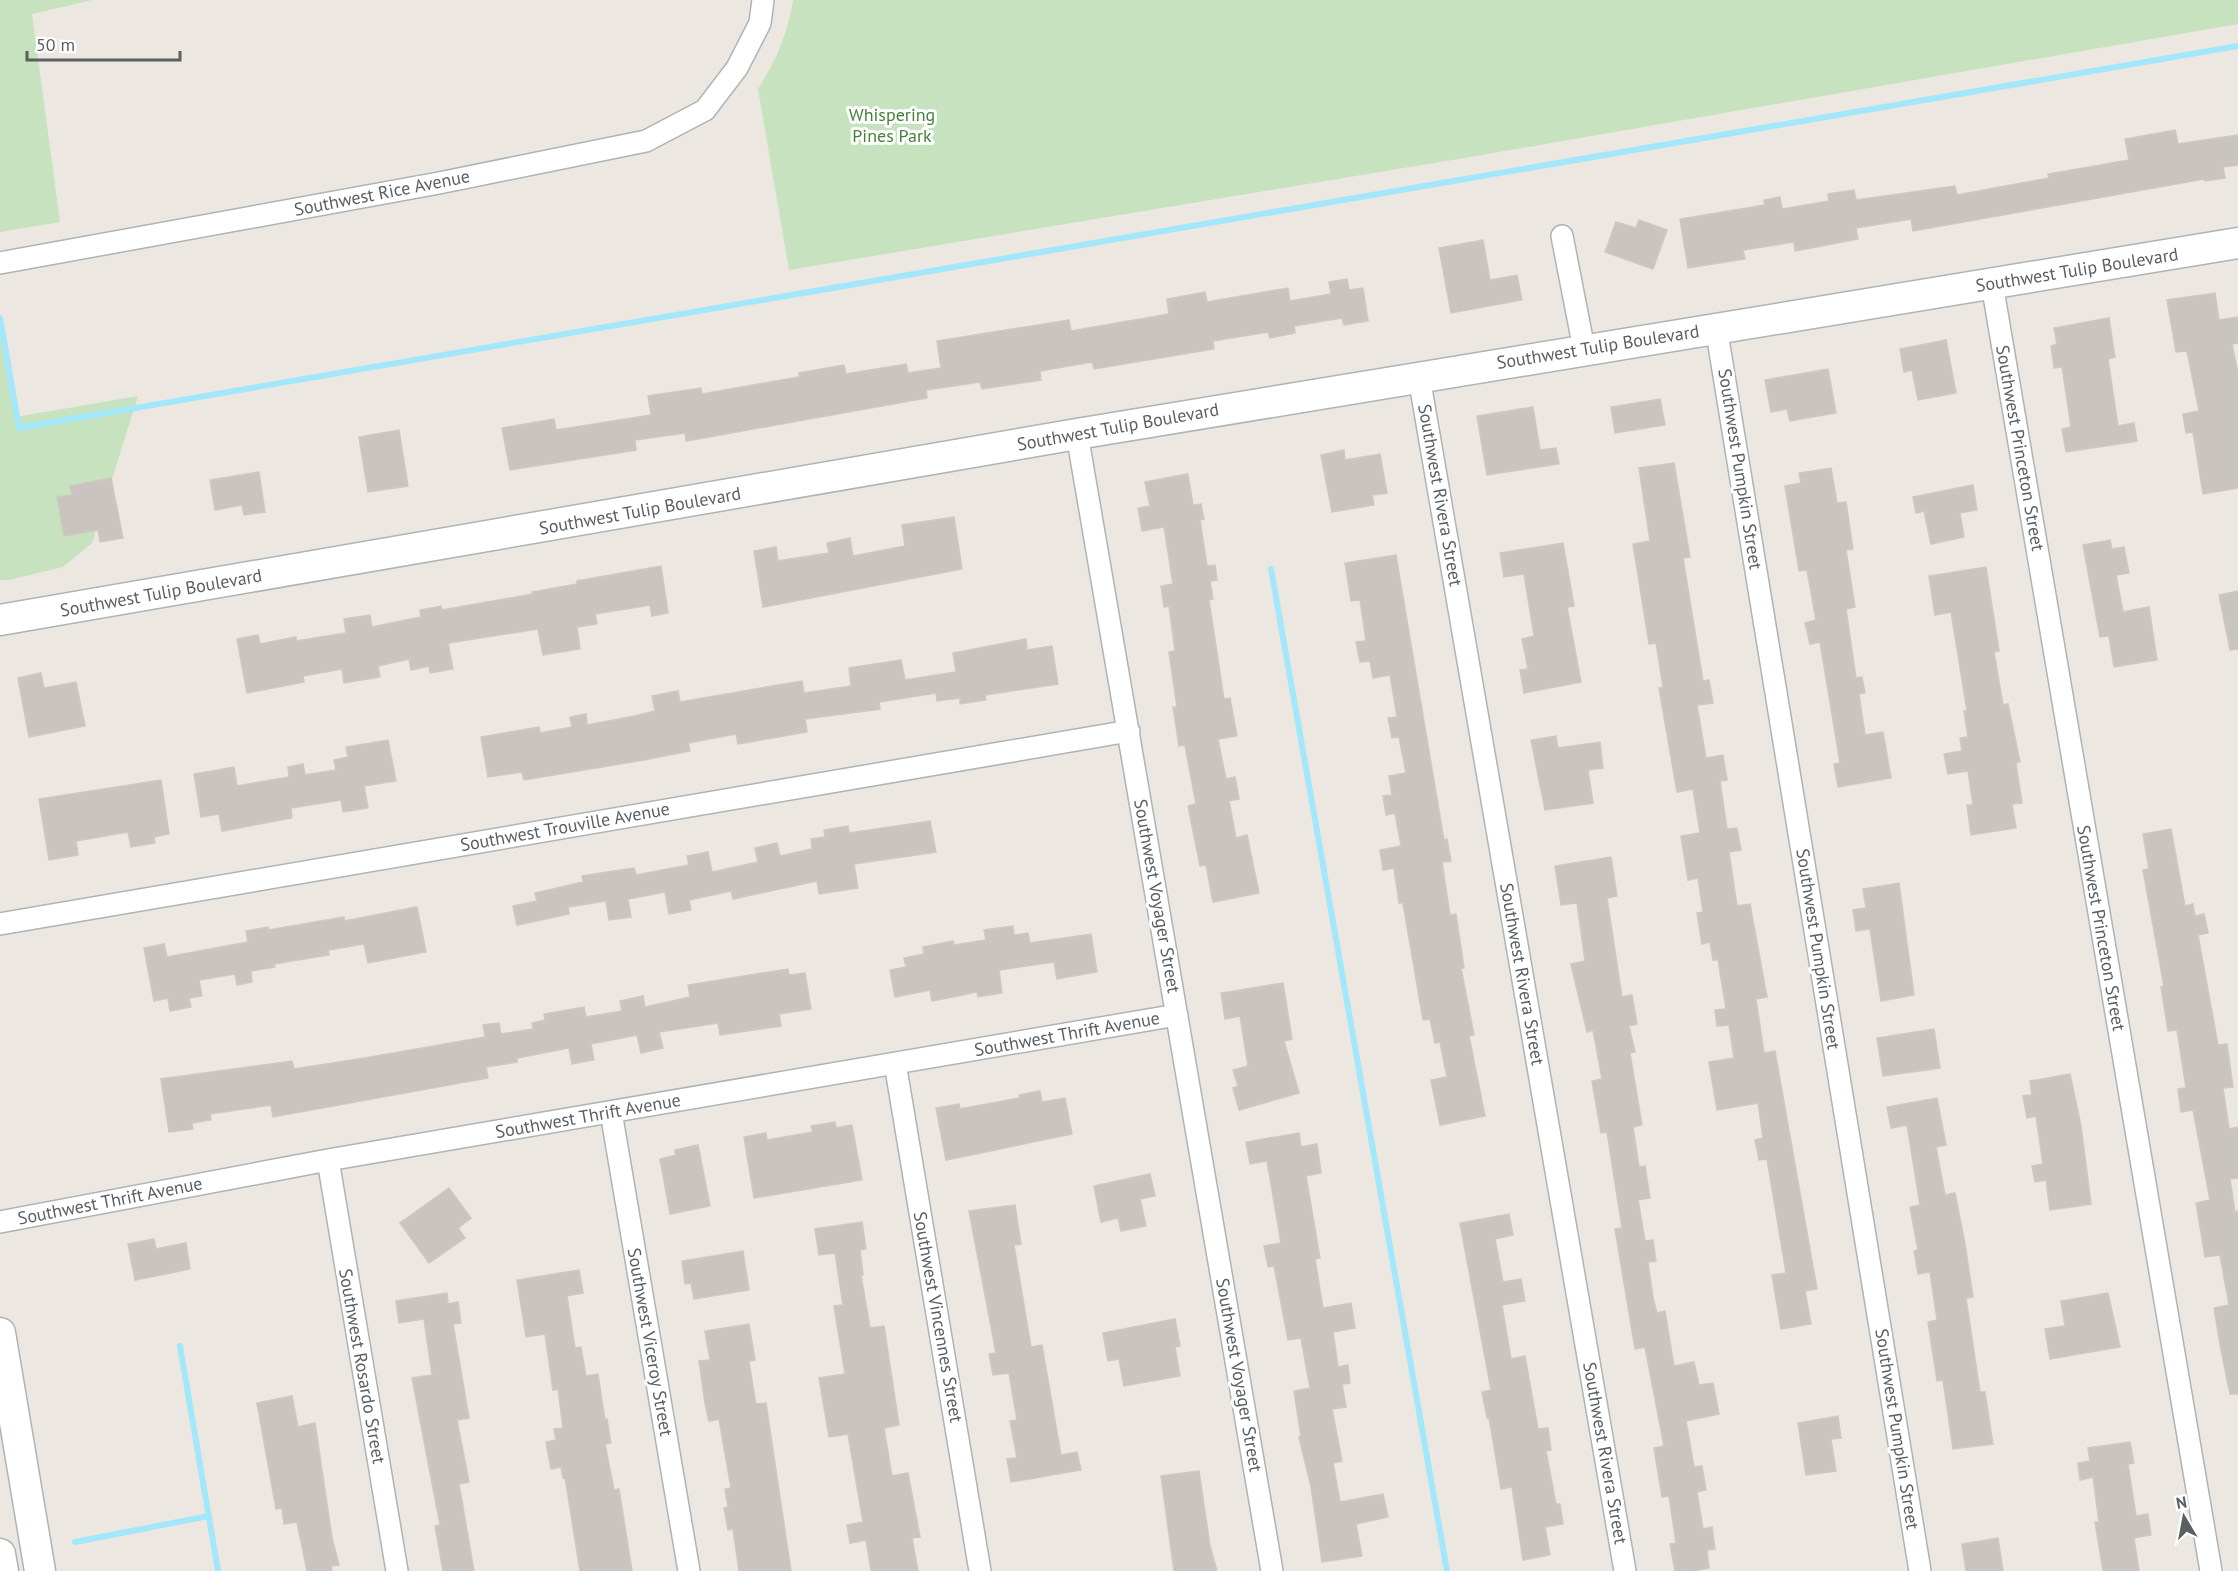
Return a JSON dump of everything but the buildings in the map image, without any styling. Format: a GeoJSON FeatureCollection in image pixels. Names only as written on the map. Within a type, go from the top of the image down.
{"type":"FeatureCollection","features":[{"type":"Feature","properties":{"kind":"street","name":"Southwest Rice Avenue"},"geometry":{"type":"LineString","coordinates":[[0,263],[439,183],[646,141],[705,110],[737,68],[760,23],[763,0]]}},
{"type":"Feature","properties":{"kind":"street"},"geometry":{"type":"LineString","coordinates":[[1562,236],[1584,349]]}},
{"type":"Feature","properties":{"kind":"street","name":"Southwest Tulip Boulevard"},"geometry":{"type":"LineString","coordinates":[[0,620],[1077,434],[1716,327],[2238,243]]}},
{"type":"Feature","properties":{"kind":"street","name":"Southwest Princeton Street"},"geometry":{"type":"LineString","coordinates":[[1992,284],[2211,1571]]}},
{"type":"Feature","properties":{"kind":"street","name":"Southwest Pumpkin Street"},"geometry":{"type":"LineString","coordinates":[[1716,327],[1920,1571]]}},
{"type":"Feature","properties":{"kind":"street","name":"Southwest Rivera Street"},"geometry":{"type":"LineString","coordinates":[[1419,377],[1625,1571]]}},
{"type":"Feature","properties":{"kind":"street","name":"Southwest Voyager Street"},"geometry":{"type":"LineString","coordinates":[[1077,434],[1130,731],[1272,1571]]}},
{"type":"Feature","properties":{"kind":"street","name":"Southwest Trouville Avenue"},"geometry":{"type":"LineString","coordinates":[[0,924],[1130,731]]}},
{"type":"Feature","properties":{"kind":"street","name":"Southwest Thrift Avenue"},"geometry":{"type":"LineString","coordinates":[[0,1222],[328,1160],[1177,1015]]}},
{"type":"Feature","properties":{"kind":"street","name":"Southwest Vincennes Street"},"geometry":{"type":"LineString","coordinates":[[895,1063],[981,1571]]}},
{"type":"Feature","properties":{"kind":"street","name":"Southwest Viceroy Street"},"geometry":{"type":"LineString","coordinates":[[611,1112],[689,1571]]}},
{"type":"Feature","properties":{"kind":"street","name":"Southwest Rosardo Street"},"geometry":{"type":"LineString","coordinates":[[328,1160],[397,1571]]}},
{"type":"Feature","properties":{"kind":"street"},"geometry":{"type":"LineString","coordinates":[[0,1333],[40,1571]]}},
{"type":"Feature","properties":{"kind":"street"},"geometry":{"type":"LineString","coordinates":[[0,1554],[3,1571]]}},
{"type":"Feature","properties":{"kind":"green space"},"geometry":{"type":"Polygon","coordinates":[[[0,0],[92,0],[32,14],[60,222],[0,232],[0,0]]]}},
{"type":"Feature","properties":{"kind":"green space","name":"Whispering Pines Park"},"geometry":{"type":"Polygon","coordinates":[[[793,0],[2238,0],[2238,24],[1470,157],[789,270],[758,89],[780,46],[793,0]]]}},
{"type":"Feature","properties":{"kind":"green space"},"geometry":{"type":"Polygon","coordinates":[[[0,333],[16,417],[138,396],[92,543],[63,567],[9,580],[0,580],[0,333]]]}},
{"type":"Feature","properties":{"kind":"waterway"},"geometry":{"type":"LineString","coordinates":[[0,318],[19,428],[2238,46]]}},
{"type":"Feature","properties":{"kind":"waterway"},"geometry":{"type":"LineString","coordinates":[[1271,569],[1447,1571]]}},
{"type":"Feature","properties":{"kind":"waterway"},"geometry":{"type":"LineString","coordinates":[[180,1346],[218,1571]]}},
{"type":"Feature","properties":{"kind":"waterway"},"geometry":{"type":"LineString","coordinates":[[75,1542],[209,1516]]}}]}
